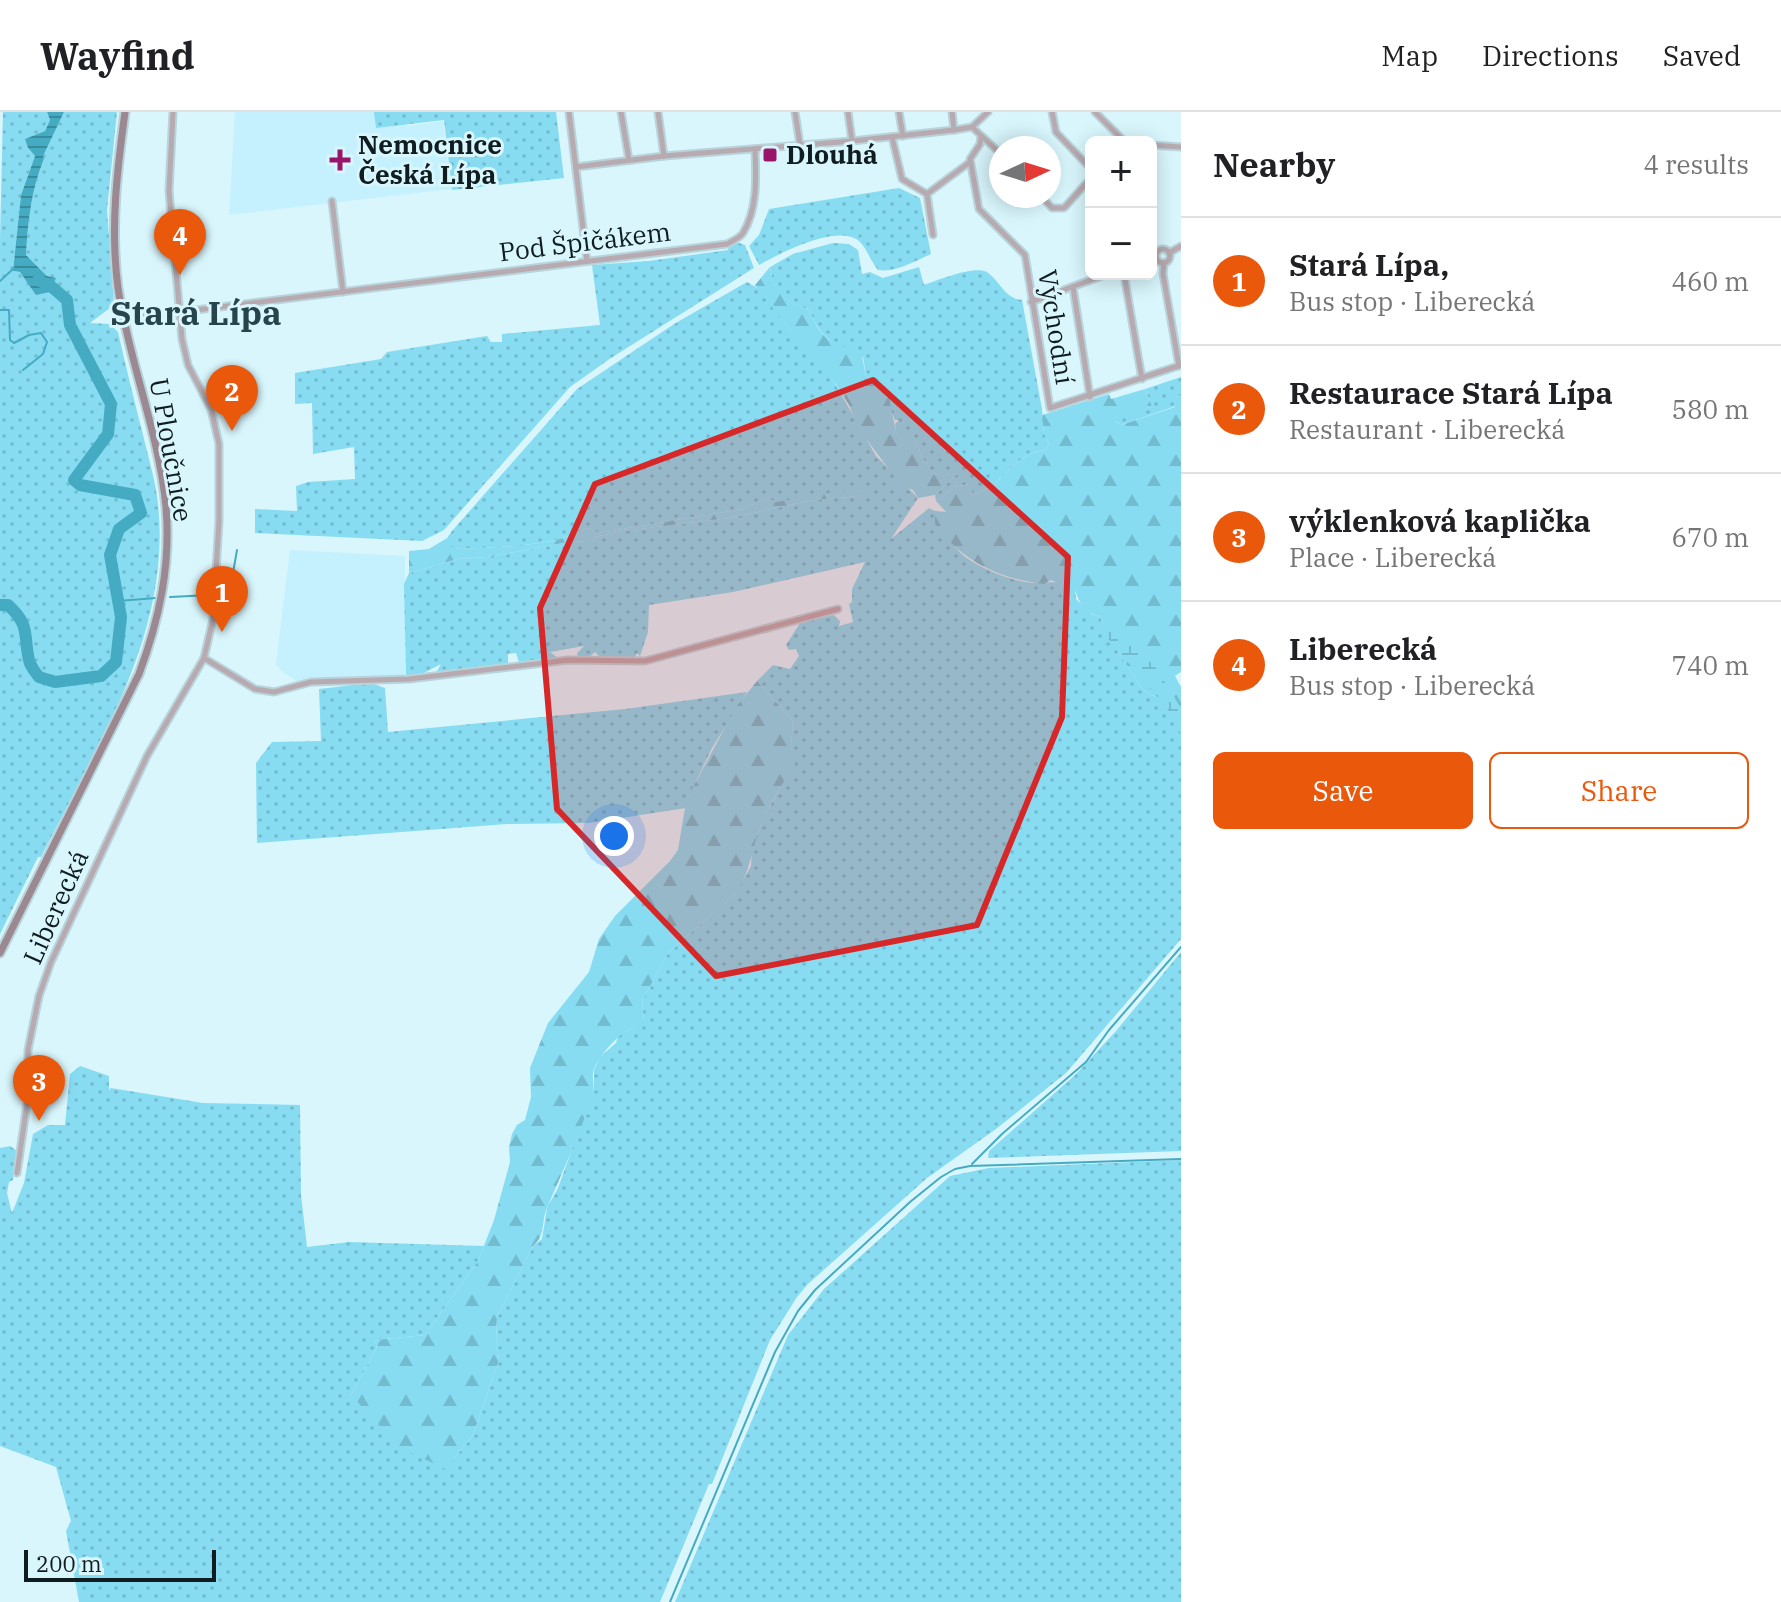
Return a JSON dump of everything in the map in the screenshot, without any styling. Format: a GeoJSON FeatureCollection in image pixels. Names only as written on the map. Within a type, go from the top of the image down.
{"type":"FeatureCollection","features":[{"type":"Feature","properties":{"kind":"main road","name":"U Ploučnice"},"geometry":{"type":"LineString","coordinates":[[0,953],[139,674],[159,610],[166,568],[165,505],[118,284],[114,218],[125,112]]}},
{"type":"Feature","properties":{"kind":"street","name":"Liberecká"},"geometry":{"type":"LineString","coordinates":[[17,1173],[28,1097],[28,1050],[39,996],[147,756],[204,658],[213,619],[220,458],[211,409],[188,365],[179,314],[169,191],[173,112]]}},
{"type":"Feature","properties":{"kind":"street"},"geometry":{"type":"LineString","coordinates":[[569,112],[587,261]]}},
{"type":"Feature","properties":{"kind":"street"},"geometry":{"type":"LineString","coordinates":[[621,112],[629,160]]}},
{"type":"Feature","properties":{"kind":"street"},"geometry":{"type":"LineString","coordinates":[[658,112],[664,156]]}},
{"type":"Feature","properties":{"kind":"street"},"geometry":{"type":"LineString","coordinates":[[795,112],[800,145]]}},
{"type":"Feature","properties":{"kind":"street"},"geometry":{"type":"LineString","coordinates":[[848,112],[852,141]]}},
{"type":"Feature","properties":{"kind":"street"},"geometry":{"type":"LineString","coordinates":[[899,112],[903,136]]}},
{"type":"Feature","properties":{"kind":"street"},"geometry":{"type":"LineString","coordinates":[[952,112],[954,130]]}},
{"type":"Feature","properties":{"kind":"street"},"geometry":{"type":"LineString","coordinates":[[576,167],[954,130],[972,127],[988,112]]}},
{"type":"Feature","properties":{"kind":"street"},"geometry":{"type":"LineString","coordinates":[[1052,112],[1056,132],[1085,163]]}},
{"type":"Feature","properties":{"kind":"street"},"geometry":{"type":"LineString","coordinates":[[1095,112],[1119,136]]}},
{"type":"Feature","properties":{"kind":"street"},"geometry":{"type":"LineString","coordinates":[[972,127],[989,143]]}},
{"type":"Feature","properties":{"kind":"street"},"geometry":{"type":"LineString","coordinates":[[927,194],[970,162],[981,136]]}},
{"type":"Feature","properties":{"kind":"street"},"geometry":{"type":"LineString","coordinates":[[892,137],[902,179],[927,194]]}},
{"type":"Feature","properties":{"kind":"street"},"geometry":{"type":"LineString","coordinates":[[1157,145],[1181,147]]}},
{"type":"Feature","properties":{"kind":"street","name":"Pod Špičákem"},"geometry":{"type":"LineString","coordinates":[[123,319],[727,244],[742,235],[752,207],[756,183],[755,149]]}},
{"type":"Feature","properties":{"kind":"street","name":"Východní"},"geometry":{"type":"LineString","coordinates":[[970,162],[979,209],[1025,255],[1050,408],[1180,365]]}},
{"type":"Feature","properties":{"kind":"street"},"geometry":{"type":"LineString","coordinates":[[1061,208],[1085,185]]}},
{"type":"Feature","properties":{"kind":"street"},"geometry":{"type":"LineString","coordinates":[[927,194],[933,235]]}},
{"type":"Feature","properties":{"kind":"street"},"geometry":{"type":"LineString","coordinates":[[332,201],[343,292]]}},
{"type":"Feature","properties":{"kind":"street"},"geometry":{"type":"LineString","coordinates":[[1169,253],[1181,246]]}},
{"type":"Feature","properties":{"kind":"street"},"geometry":{"type":"LineString","coordinates":[[1157,255],[1161,250],[1169,253]]}},
{"type":"Feature","properties":{"kind":"street"},"geometry":{"type":"LineString","coordinates":[[1169,253],[1163,274],[1180,365]]}},
{"type":"Feature","properties":{"kind":"street"},"geometry":{"type":"LineString","coordinates":[[1157,260],[1164,263]]}},
{"type":"Feature","properties":{"kind":"street"},"geometry":{"type":"LineString","coordinates":[[1031,302],[1091,280]]}},
{"type":"Feature","properties":{"kind":"street"},"geometry":{"type":"LineString","coordinates":[[1125,280],[1142,379]]}},
{"type":"Feature","properties":{"kind":"street"},"geometry":{"type":"LineString","coordinates":[[1073,287],[1090,397]]}},
{"type":"Feature","properties":{"kind":"street"},"geometry":{"type":"LineString","coordinates":[[204,658],[255,689],[274,692],[311,682],[409,679],[568,660],[645,661],[838,609]]}},
{"type":"Feature","properties":{"kind":"highlighted area"},"geometry":{"type":"Polygon","coordinates":[[[873,380],[1068,557],[1062,717],[977,925],[716,976],[557,809],[540,608],[595,484],[873,380]]]}},
{"type":"Feature","properties":{"kind":"shaded area"},"geometry":{"type":"Polygon","coordinates":[[[47,112],[64,112],[43,156],[36,182],[26,255],[47,276],[56,278],[50,292],[36,295],[20,272],[13,271],[21,195],[35,156],[25,139],[45,131],[50,120],[47,112]]]}},
{"type":"Feature","properties":{"kind":"shaded area","name":"Nemocnice Česká Lípa"},"geometry":{"type":"Polygon","coordinates":[[[235,112],[405,112],[407,126],[443,121],[451,189],[229,215],[235,112]]]}},
{"type":"Feature","properties":{"kind":"shaded area"},"geometry":{"type":"Polygon","coordinates":[[[290,550],[405,556],[405,675],[297,681],[282,672],[276,664],[290,550]]]}},
{"type":"Feature","properties":{"kind":"green space"},"geometry":{"type":"Polygon","coordinates":[[[3,112],[47,112],[50,120],[45,131],[26,139],[28,148],[35,156],[21,195],[13,271],[56,278],[47,276],[26,255],[31,206],[44,159],[42,156],[64,112],[117,112],[107,210],[114,305],[90,323],[110,324],[118,332],[156,488],[159,552],[153,598],[142,643],[125,688],[106,731],[0,934],[0,241],[3,112]]]}},
{"type":"Feature","properties":{"kind":"green space"},"geometry":{"type":"Polygon","coordinates":[[[374,112],[556,112],[564,178],[452,190],[444,120],[376,128],[374,112]]]}},
{"type":"Feature","properties":{"kind":"green space"},"geometry":{"type":"Polygon","coordinates":[[[899,188],[920,198],[931,254],[905,266],[878,270],[861,243],[852,237],[825,237],[759,265],[749,246],[759,235],[769,209],[899,188]]]}},
{"type":"Feature","properties":{"kind":"green space"},"geometry":{"type":"Polygon","coordinates":[[[833,243],[849,244],[858,250],[862,274],[870,272],[883,278],[919,267],[924,285],[956,274],[981,270],[992,276],[1011,296],[1022,300],[1044,433],[1049,443],[1046,450],[1025,457],[983,491],[973,495],[969,484],[954,487],[936,501],[935,495],[957,474],[946,476],[933,473],[922,457],[913,434],[902,436],[896,432],[895,424],[899,420],[895,420],[882,394],[867,381],[863,357],[830,340],[818,328],[809,309],[788,300],[774,283],[770,267],[793,254],[833,243]]]}},
{"type":"Feature","properties":{"kind":"green space"},"geometry":{"type":"Polygon","coordinates":[[[729,245],[745,245],[754,268],[570,387],[444,530],[422,541],[255,533],[255,509],[297,511],[296,486],[308,482],[355,479],[354,447],[313,454],[312,403],[295,404],[295,373],[381,359],[387,352],[487,336],[491,342],[502,342],[502,334],[600,325],[592,265],[728,250],[729,245]]]}},
{"type":"Feature","properties":{"kind":"green space"},"geometry":{"type":"Polygon","coordinates":[[[770,267],[774,283],[782,295],[794,304],[809,309],[818,328],[828,339],[861,351],[867,381],[882,386],[888,393],[896,432],[913,434],[922,457],[933,473],[946,476],[959,472],[935,495],[918,498],[913,490],[897,485],[894,476],[858,428],[849,405],[833,380],[755,285],[770,267]]]}},
{"type":"Feature","properties":{"kind":"green space"},"geometry":{"type":"Polygon","coordinates":[[[747,282],[761,290],[788,328],[813,354],[833,380],[876,456],[918,498],[891,539],[929,508],[935,511],[935,524],[949,540],[964,556],[980,566],[1016,580],[1069,586],[1075,590],[1076,599],[1100,617],[1110,639],[1141,687],[1167,701],[1181,734],[1181,939],[1066,1073],[996,1129],[927,1178],[797,1297],[770,1340],[660,1602],[79,1602],[66,1531],[71,1521],[56,1467],[0,1446],[0,1148],[10,1146],[17,1151],[13,1180],[9,1182],[7,1193],[12,1213],[24,1183],[33,1134],[48,1125],[65,1125],[70,1074],[80,1066],[109,1076],[109,1090],[203,1103],[300,1105],[301,1195],[307,1247],[349,1242],[484,1246],[478,1261],[425,1335],[375,1340],[377,1347],[351,1395],[453,1460],[473,1435],[499,1360],[497,1317],[533,1246],[542,1239],[547,1208],[558,1188],[594,1089],[594,1070],[600,1057],[616,1043],[618,1036],[644,1021],[642,1001],[668,953],[735,894],[751,866],[752,850],[763,818],[794,764],[791,747],[793,721],[757,681],[773,665],[790,669],[799,656],[796,649],[789,650],[786,645],[800,623],[834,615],[840,621],[839,626],[853,622],[849,604],[852,602],[852,589],[865,562],[733,592],[649,605],[648,632],[640,656],[637,653],[634,659],[599,656],[595,652],[588,658],[578,659],[577,653],[584,646],[550,652],[558,658],[519,662],[516,653],[508,654],[508,663],[443,672],[437,671],[441,664],[406,678],[404,584],[409,573],[458,559],[487,557],[574,541],[588,542],[595,537],[623,531],[730,518],[813,500],[860,496],[776,502],[767,498],[742,509],[599,533],[587,528],[542,543],[461,549],[449,547],[447,538],[452,531],[577,389],[674,324],[747,282]]]}},
{"type":"Feature","properties":{"kind":"green space"},"geometry":{"type":"Polygon","coordinates":[[[1181,377],[1181,395],[1175,398],[1176,406],[1121,425],[1114,420],[1152,406],[1145,389],[1181,377]]]}},
{"type":"Feature","properties":{"kind":"green space"},"geometry":{"type":"Polygon","coordinates":[[[1145,389],[1152,406],[1115,421],[1121,425],[1175,407],[1175,398],[1181,395],[1181,672],[1175,676],[1181,687],[1181,735],[1167,701],[1141,687],[1110,639],[1100,617],[1083,607],[1075,590],[1051,580],[1044,584],[1028,582],[997,573],[969,558],[935,524],[935,511],[946,512],[936,501],[954,487],[970,484],[973,495],[983,491],[1025,457],[1046,450],[1049,443],[1044,433],[1042,415],[1109,394],[1111,399],[1145,389]]]}},
{"type":"Feature","properties":{"kind":"green space"},"geometry":{"type":"Polygon","coordinates":[[[866,487],[859,496],[813,500],[730,518],[623,531],[595,537],[588,542],[574,541],[487,557],[458,559],[409,573],[409,551],[429,549],[447,538],[450,547],[461,549],[526,545],[573,535],[587,528],[599,533],[742,509],[767,498],[776,502],[866,487]]]}},
{"type":"Feature","properties":{"kind":"green space"},"geometry":{"type":"Polygon","coordinates":[[[1111,622],[1156,668],[1181,708],[1181,733],[1168,710],[1104,634],[1103,624],[1111,622]]]}},
{"type":"Feature","properties":{"kind":"green space"},"geometry":{"type":"Polygon","coordinates":[[[757,681],[793,721],[791,747],[795,764],[763,819],[741,885],[735,894],[668,953],[642,1001],[644,1021],[641,1026],[628,1030],[614,1042],[594,1069],[593,1093],[545,1213],[542,1233],[497,1317],[499,1360],[473,1435],[453,1460],[462,1477],[399,1447],[351,1395],[377,1347],[375,1340],[425,1335],[478,1261],[494,1220],[510,1162],[512,1134],[517,1125],[525,1120],[531,1097],[530,1068],[548,1023],[589,972],[599,939],[615,916],[678,850],[686,802],[692,789],[736,707],[757,681]]]}},
{"type":"Feature","properties":{"kind":"green space"},"geometry":{"type":"Polygon","coordinates":[[[371,683],[385,688],[388,732],[625,709],[747,692],[712,748],[686,808],[589,823],[507,824],[257,843],[256,763],[272,742],[321,741],[319,689],[371,683]]]}},
{"type":"Feature","properties":{"kind":"green space"},"geometry":{"type":"Polygon","coordinates":[[[1181,952],[1181,1151],[988,1158],[989,1151],[1075,1075],[1181,952]]]}},
{"type":"Feature","properties":{"kind":"green space"},"geometry":{"type":"Polygon","coordinates":[[[1181,1160],[1181,1602],[675,1602],[788,1335],[824,1289],[950,1176],[989,1168],[1181,1160]]]}},
{"type":"Feature","properties":{"kind":"waterway"},"geometry":{"type":"LineString","coordinates":[[0,281],[14,268]]}},
{"type":"Feature","properties":{"kind":"waterway"},"geometry":{"type":"LineString","coordinates":[[0,605],[8,605],[20,619],[30,662],[39,677],[55,682],[101,676],[116,662],[121,617],[110,555],[119,529],[141,513],[135,495],[80,485],[74,480],[108,434],[111,404],[70,325],[67,300],[38,280]]}},
{"type":"Feature","properties":{"kind":"waterway"},"geometry":{"type":"LineString","coordinates":[[0,310],[9,310],[10,340],[14,343],[41,333],[47,342],[43,354],[23,370]]}},
{"type":"Feature","properties":{"kind":"waterway"},"geometry":{"type":"LineString","coordinates":[[218,595],[229,596],[237,550]]}},
{"type":"Feature","properties":{"kind":"waterway"},"geometry":{"type":"LineString","coordinates":[[170,597],[210,595]]}},
{"type":"Feature","properties":{"kind":"waterway"},"geometry":{"type":"LineString","coordinates":[[118,601],[156,598]]}},
{"type":"Feature","properties":{"kind":"waterway"},"geometry":{"type":"LineString","coordinates":[[972,1164],[1086,1062],[1109,1030],[1181,947]]}},
{"type":"Feature","properties":{"kind":"waterway"},"geometry":{"type":"LineString","coordinates":[[670,1602],[775,1352],[798,1311],[815,1290],[910,1202],[941,1177],[955,1169],[970,1166],[1181,1159]]}},
{"type":"Feature","properties":{"kind":"place","name":"Dlouhá"},"geometry":{"type":"Point","coordinates":[770,155]}},
{"type":"Feature","properties":{"kind":"place","name":"Nemocnice Česká Lípa"},"geometry":{"type":"Point","coordinates":[340,160]}},
{"type":"Feature","properties":{"kind":"place","name":"Liberecká"},"geometry":{"type":"Point","coordinates":[180,275]}},
{"type":"Feature","properties":{"kind":"place","name":"Restaurace Stará Lípa"},"geometry":{"type":"Point","coordinates":[232,431]}},
{"type":"Feature","properties":{"kind":"place","name":"Stará Lípa,"},"geometry":{"type":"Point","coordinates":[222,632]}},
{"type":"Feature","properties":{"kind":"place","name":"výklenková kaplička"},"geometry":{"type":"Point","coordinates":[39,1121]}},
{"type":"Feature","properties":{"kind":"district","name":"Stará Lípa"},"geometry":{"type":"Point","coordinates":[196,313]}}]}
